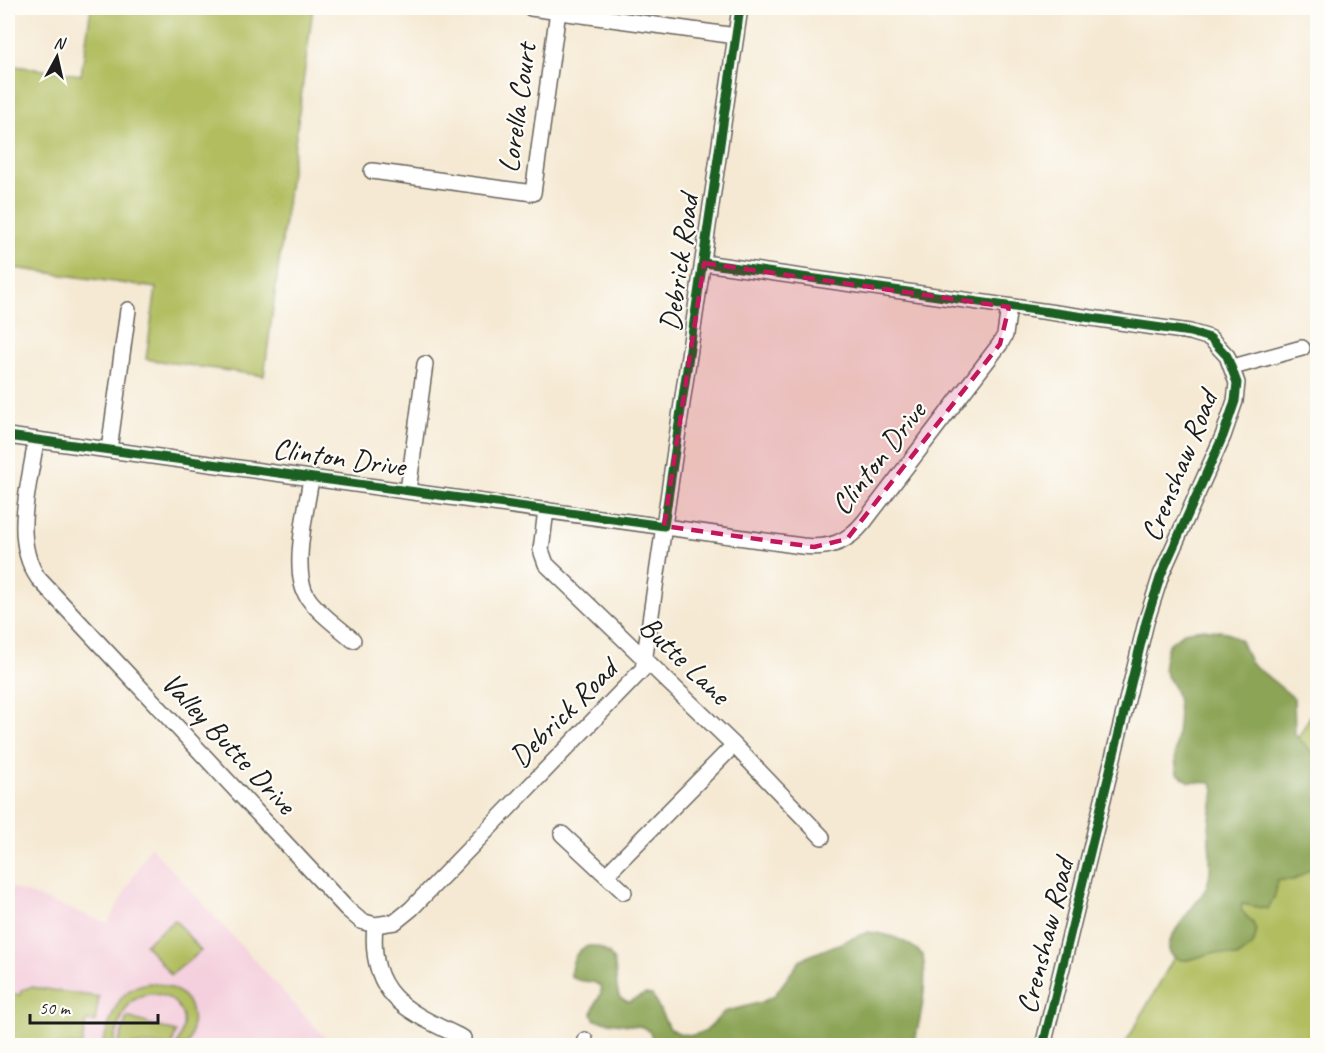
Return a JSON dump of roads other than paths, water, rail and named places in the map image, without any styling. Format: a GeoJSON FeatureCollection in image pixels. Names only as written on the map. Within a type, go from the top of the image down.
{"type":"FeatureCollection","features":[{"type":"Feature","properties":{"kind":"street"},"geometry":{"type":"LineString","coordinates":[[531,8],[736,36]]}},
{"type":"Feature","properties":{"kind":"street","name":"Debrick Road"},"geometry":{"type":"LineString","coordinates":[[375,926],[395,922],[411,909],[636,679],[646,659],[740,8]]}},
{"type":"Feature","properties":{"kind":"street","name":"Lorella Court"},"geometry":{"type":"LineString","coordinates":[[372,171],[533,193],[558,11]]}},
{"type":"Feature","properties":{"kind":"street","name":"Crenshaw Road"},"geometry":{"type":"LineString","coordinates":[[704,263],[1200,334],[1220,346],[1233,367],[1237,383],[1230,419],[1164,567],[1146,622],[1043,1046]]}},
{"type":"Feature","properties":{"kind":"street","name":"Clinton Drive"},"geometry":{"type":"LineString","coordinates":[[8,436],[827,547],[847,539],[864,522],[1000,344],[1005,335],[1009,307]]}},
{"type":"Feature","properties":{"kind":"street"},"geometry":{"type":"LineString","coordinates":[[109,450],[128,310]]}},
{"type":"Feature","properties":{"kind":"street"},"geometry":{"type":"LineString","coordinates":[[1233,367],[1302,348]]}},
{"type":"Feature","properties":{"kind":"street","name":"Clinton Drive"},"geometry":{"type":"LineString","coordinates":[[408,491],[425,364]]}},
{"type":"Feature","properties":{"kind":"street","name":"Valley Butte Drive"},"geometry":{"type":"LineString","coordinates":[[36,440],[24,536],[26,558],[38,578],[347,909],[361,921],[375,926]]}},
{"type":"Feature","properties":{"kind":"street"},"geometry":{"type":"LineString","coordinates":[[311,478],[301,555],[304,590],[313,604],[353,640]]}},
{"type":"Feature","properties":{"kind":"street","name":"Butte Lane"},"geometry":{"type":"LineString","coordinates":[[546,510],[541,550],[546,564],[734,745],[822,837]]}},
{"type":"Feature","properties":{"kind":"street"},"geometry":{"type":"LineString","coordinates":[[606,875],[734,745]]}},
{"type":"Feature","properties":{"kind":"street"},"geometry":{"type":"LineString","coordinates":[[562,834],[624,892]]}},
{"type":"Feature","properties":{"kind":"street"},"geometry":{"type":"LineString","coordinates":[[375,926],[374,958],[389,993],[413,1013],[463,1038]]}}]}
